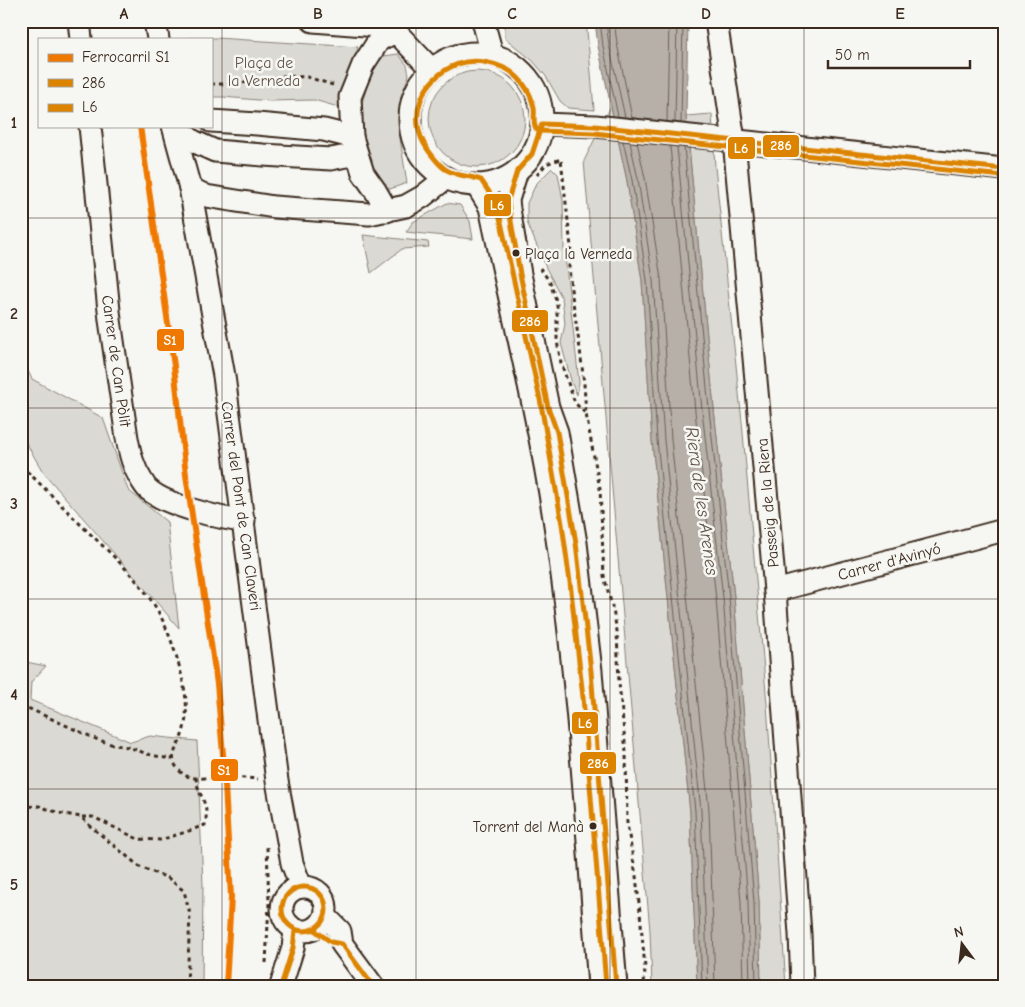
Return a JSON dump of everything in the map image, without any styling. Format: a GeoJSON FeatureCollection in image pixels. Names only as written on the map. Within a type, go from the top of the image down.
{"type":"FeatureCollection","features":[{"type":"Feature","properties":{"kind":"street"},"geometry":{"type":"LineString","coordinates":[[79,21],[81,38]]}},
{"type":"Feature","properties":{"kind":"street"},"geometry":{"type":"LineString","coordinates":[[154,21],[158,38]]}},
{"type":"Feature","properties":{"kind":"street"},"geometry":{"type":"LineString","coordinates":[[313,21],[378,26],[396,32],[432,70]]}},
{"type":"Feature","properties":{"kind":"street"},"geometry":{"type":"LineString","coordinates":[[469,53],[475,21]]}},
{"type":"Feature","properties":{"kind":"street"},"geometry":{"type":"LineString","coordinates":[[483,21],[492,54]]}},
{"type":"Feature","properties":{"kind":"street","name":"Passeig de la Riera"},"geometry":{"type":"LineString","coordinates":[[716,21],[734,140],[775,592],[802,986]]}},
{"type":"Feature","properties":{"kind":"street"},"geometry":{"type":"LineString","coordinates":[[387,211],[363,173],[354,145],[350,97],[363,65],[379,40],[396,32]]}},
{"type":"Feature","properties":{"kind":"street"},"geometry":{"type":"LineString","coordinates":[[526,175],[477,186],[459,183],[438,174],[421,157],[414,143],[409,120],[410,107],[418,85],[443,61],[459,54],[492,54],[514,64],[530,80],[540,101],[542,124],[526,175],[508,200],[508,209],[548,408],[557,432],[576,543],[591,671],[616,986]]}},
{"type":"Feature","properties":{"kind":"street"},"geometry":{"type":"LineString","coordinates":[[212,121],[324,130],[354,145]]}},
{"type":"Feature","properties":{"kind":"street"},"geometry":{"type":"LineString","coordinates":[[542,124],[595,126],[1004,169]]}},
{"type":"Feature","properties":{"kind":"street","name":"Carrer de Can Pòlit"},"geometry":{"type":"LineString","coordinates":[[90,128],[110,320],[130,456],[136,471],[149,490],[172,503],[227,519],[244,521]]}},
{"type":"Feature","properties":{"kind":"street","name":"Carrer del Pont de Can Claveri"},"geometry":{"type":"LineString","coordinates":[[175,128],[190,188],[224,376],[277,781],[292,863],[301,887]]}},
{"type":"Feature","properties":{"kind":"street"},"geometry":{"type":"LineString","coordinates":[[176,128],[192,141],[214,151],[331,159],[354,145]]}},
{"type":"Feature","properties":{"kind":"street"},"geometry":{"type":"LineString","coordinates":[[190,188],[206,196],[274,207],[370,214],[406,206],[422,197],[446,178]]}},
{"type":"Feature","properties":{"kind":"street"},"geometry":{"type":"LineString","coordinates":[[477,186],[490,207],[536,421],[555,525],[573,665],[599,986]]}},
{"type":"Feature","properties":{"kind":"street","name":"Carrer d'Avinyó"},"geometry":{"type":"LineString","coordinates":[[775,592],[1004,530]]}},
{"type":"Feature","properties":{"kind":"street"},"geometry":{"type":"LineString","coordinates":[[281,986],[293,948],[311,926],[326,904],[320,894],[310,887],[301,887],[289,892],[283,900],[281,908],[283,918],[288,926],[311,926],[331,942],[342,944],[373,986]]}},
{"type":"Feature","properties":{"kind":"path"},"geometry":{"type":"LineString","coordinates":[[526,175],[546,164],[561,159],[572,247],[569,266],[571,289],[581,358],[586,414],[600,489],[604,576],[617,631],[619,683],[626,752],[627,824],[640,912],[645,968],[644,986]]}},
{"type":"Feature","properties":{"kind":"path"},"geometry":{"type":"LineString","coordinates":[[535,262],[550,282],[557,304],[557,341],[561,363],[574,403],[586,414]]}},
{"type":"Feature","properties":{"kind":"path"},"geometry":{"type":"LineString","coordinates":[[21,466],[118,562],[154,605],[168,633],[178,663],[186,701],[186,718],[173,758],[179,771],[183,775],[196,778],[252,778],[277,781]]}},
{"type":"Feature","properties":{"kind":"path"},"geometry":{"type":"LineString","coordinates":[[21,705],[96,739],[148,754],[173,758]]}},
{"type":"Feature","properties":{"kind":"path"},"geometry":{"type":"LineString","coordinates":[[21,807],[39,806],[81,817],[93,817],[138,839],[160,840],[205,825],[207,816],[204,802],[196,784],[196,778]]}},
{"type":"Feature","properties":{"kind":"path"},"geometry":{"type":"LineString","coordinates":[[81,817],[140,867],[168,878],[184,891],[190,914],[187,986]]}},
{"type":"Feature","properties":{"kind":"green space"},"geometry":{"type":"Polygon","coordinates":[[[505,21],[586,21],[594,110],[568,108],[560,101],[545,75],[532,60],[505,38],[505,21]]]}},
{"type":"Feature","properties":{"kind":"green space","name":"Plaça de la Verneda"},"geometry":{"type":"Polygon","coordinates":[[[212,38],[358,47],[344,100],[338,107],[314,100],[270,101],[212,97],[212,38]]]}},
{"type":"Feature","properties":{"kind":"green space"},"geometry":{"type":"Polygon","coordinates":[[[398,54],[407,65],[409,75],[401,96],[399,132],[407,183],[387,190],[376,182],[363,151],[358,116],[372,70],[384,56],[398,54]]]}},
{"type":"Feature","properties":{"kind":"green space"},"geometry":{"type":"Polygon","coordinates":[[[477,71],[495,74],[511,85],[522,101],[525,119],[522,137],[511,153],[495,164],[477,167],[459,164],[443,153],[432,137],[429,119],[432,101],[443,85],[459,74],[477,71]]]}},
{"type":"Feature","properties":{"kind":"green space"},"geometry":{"type":"Polygon","coordinates":[[[611,106],[627,181],[642,281],[652,441],[690,812],[697,986],[652,986],[650,931],[584,161],[611,106]]]}},
{"type":"Feature","properties":{"kind":"green space"},"geometry":{"type":"Polygon","coordinates":[[[712,114],[715,167],[742,422],[767,704],[786,986],[761,986],[759,901],[734,597],[686,116],[712,114]]]}},
{"type":"Feature","properties":{"kind":"green space"},"geometry":{"type":"Polygon","coordinates":[[[552,168],[558,174],[563,200],[564,248],[579,382],[577,395],[572,384],[561,343],[565,324],[562,298],[546,268],[527,222],[527,203],[536,184],[552,168]]]}},
{"type":"Feature","properties":{"kind":"green space"},"geometry":{"type":"Polygon","coordinates":[[[447,203],[460,205],[470,221],[473,239],[406,232],[413,222],[447,203]]]}},
{"type":"Feature","properties":{"kind":"green space"},"geometry":{"type":"Polygon","coordinates":[[[363,235],[428,242],[429,247],[402,249],[371,273],[363,235]]]}},
{"type":"Feature","properties":{"kind":"green space"},"geometry":{"type":"Polygon","coordinates":[[[21,357],[32,379],[103,418],[128,490],[167,522],[179,628],[43,472],[21,434],[21,357]]]}},
{"type":"Feature","properties":{"kind":"green space"},"geometry":{"type":"Polygon","coordinates":[[[21,661],[46,666],[31,682],[30,700],[131,742],[150,736],[197,741],[203,885],[202,986],[21,986],[21,661]]]}},
{"type":"Feature","properties":{"kind":"water","name":"Riera de les Arenes"},"geometry":{"type":"Polygon","coordinates":[[[595,21],[688,21],[686,116],[734,597],[759,901],[761,986],[697,986],[690,812],[652,441],[642,281],[627,181],[598,46],[595,21]]]}},
{"type":"Feature","properties":{"kind":"rail line","name":"S1"},"geometry":{"type":"LineString","coordinates":[[140,128],[174,366],[186,475],[217,684],[224,766],[231,897],[226,986]]}},
{"type":"Feature","properties":{"kind":"transit line","name":"L6"},"geometry":{"type":"LineString","coordinates":[[606,985],[583,697],[562,524],[541,404],[497,204],[481,180],[450,172],[440,165],[430,153],[421,138],[418,125],[418,112],[421,100],[427,88],[445,70],[463,62],[480,62],[502,67],[523,83],[530,95],[534,108],[534,124],[536,129],[540,131],[594,133],[1003,176]]}},
{"type":"Feature","properties":{"kind":"transit line","name":"286"},"geometry":{"type":"LineString","coordinates":[[616,986],[591,671],[576,543],[557,432],[548,407],[520,274],[509,209],[508,200],[517,171],[532,154],[542,124],[595,126],[1004,169]]}},
{"type":"Feature","properties":{"kind":"transit line","name":"286"},"geometry":{"type":"LineString","coordinates":[[308,887],[320,893],[325,900],[326,909],[325,918],[320,925],[313,930],[300,931],[292,928],[285,921],[282,905],[285,897],[292,890],[308,887]]}},
{"type":"Feature","properties":{"kind":"transit line","name":"286"},"geometry":{"type":"LineString","coordinates":[[313,929],[331,942],[342,944],[373,986]]}},
{"type":"Feature","properties":{"kind":"transit line","name":"286"},"geometry":{"type":"LineString","coordinates":[[281,986],[293,948],[295,931]]}},
{"type":"Feature","properties":{"kind":"place","name":"Plaça la Verneda"},"geometry":{"type":"Point","coordinates":[516,253]}},
{"type":"Feature","properties":{"kind":"place","name":"Torrent del Manà"},"geometry":{"type":"Point","coordinates":[593,826]}}]}
